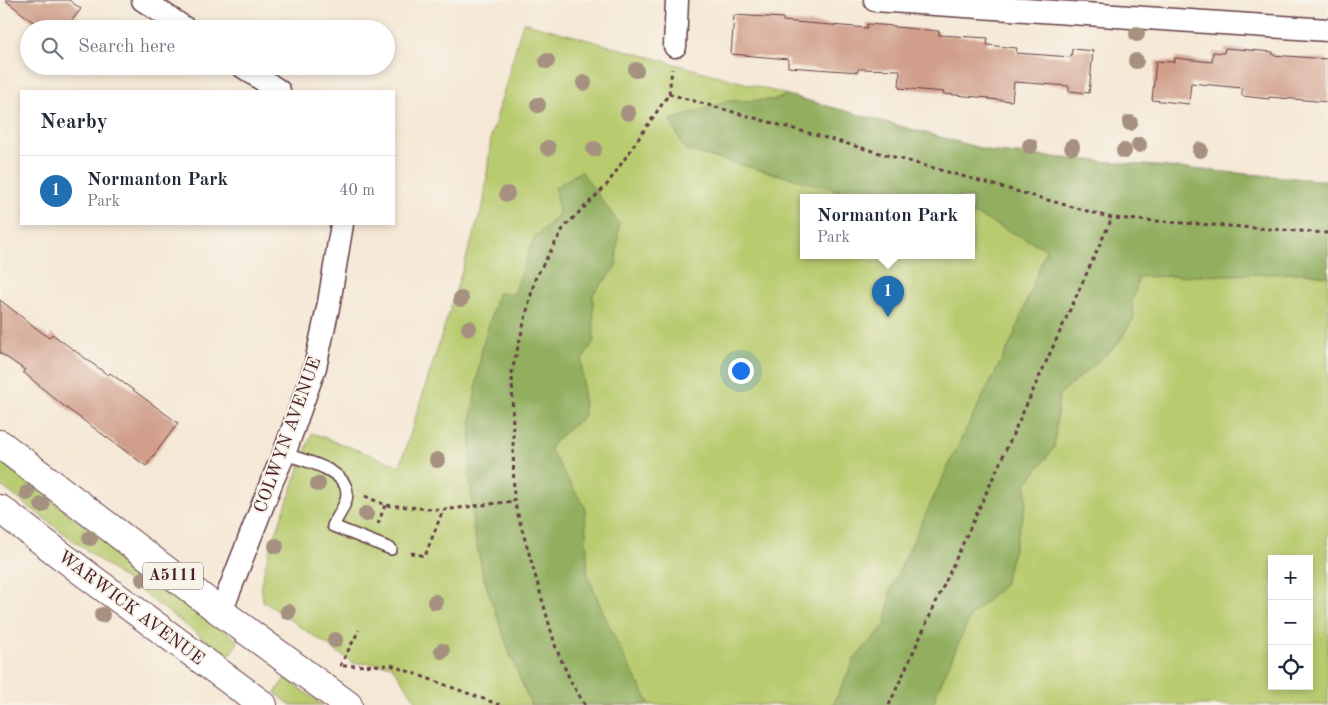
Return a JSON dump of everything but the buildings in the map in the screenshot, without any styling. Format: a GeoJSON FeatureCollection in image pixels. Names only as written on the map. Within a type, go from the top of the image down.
{"type":"FeatureCollection","features":[{"type":"Feature","properties":{"kind":"highway","name":"A5111"},"geometry":{"type":"LineString","coordinates":[[0,444],[221,612],[348,705]]}},
{"type":"Feature","properties":{"kind":"highway","name":"WARWICK AVENUE"},"geometry":{"type":"LineString","coordinates":[[0,509],[263,705]]}},
{"type":"Feature","properties":{"kind":"street"},"geometry":{"type":"LineString","coordinates":[[144,0],[173,20]]}},
{"type":"Feature","properties":{"kind":"street"},"geometry":{"type":"LineString","coordinates":[[675,46],[677,0]]}},
{"type":"Feature","properties":{"kind":"street"},"geometry":{"type":"LineString","coordinates":[[874,0],[1328,30]]}},
{"type":"Feature","properties":{"kind":"street"},"geometry":{"type":"LineString","coordinates":[[255,75],[278,90]]}},
{"type":"Feature","properties":{"kind":"street","name":"COLWYN AVENUE"},"geometry":{"type":"LineString","coordinates":[[221,612],[284,454],[315,367],[329,303],[342,225]]}},
{"type":"Feature","properties":{"kind":"lane"},"geometry":{"type":"LineString","coordinates":[[284,454],[319,465],[332,472],[342,481],[347,494],[346,500],[333,526],[392,549]]}},
{"type":"Feature","properties":{"kind":"path"},"geometry":{"type":"LineString","coordinates":[[585,705],[572,684],[556,648],[514,501],[512,371],[535,279],[564,227],[606,186],[669,94],[1112,218],[1328,234]]}},
{"type":"Feature","properties":{"kind":"path"},"geometry":{"type":"LineString","coordinates":[[888,705],[1112,218]]}},
{"type":"Feature","properties":{"kind":"path"},"geometry":{"type":"LineString","coordinates":[[345,487],[385,506],[443,510],[514,501]]}},
{"type":"Feature","properties":{"kind":"path"},"geometry":{"type":"LineString","coordinates":[[392,549],[425,556],[443,510]]}},
{"type":"Feature","properties":{"kind":"path"},"geometry":{"type":"LineString","coordinates":[[359,630],[340,666],[391,665],[500,705]]}},
{"type":"Feature","properties":{"kind":"green space"},"geometry":{"type":"Polygon","coordinates":[[[523,22],[994,152],[1328,181],[1328,705],[419,705],[391,665],[353,663],[263,601],[261,583],[269,552],[312,433],[400,466],[484,202],[491,137],[523,22]]]}},
{"type":"Feature","properties":{"kind":"green space"},"geometry":{"type":"Polygon","coordinates":[[[787,95],[994,152],[1328,181],[1328,277],[1309,273],[1139,277],[1132,303],[1134,318],[1117,345],[1059,395],[1054,448],[1026,484],[1026,504],[1004,585],[971,615],[933,705],[833,705],[855,658],[886,624],[891,588],[963,435],[1013,338],[1046,249],[975,215],[975,194],[851,194],[685,150],[670,120],[729,101],[774,100],[787,95]]]}},
{"type":"Feature","properties":{"kind":"green space"},"geometry":{"type":"Polygon","coordinates":[[[581,171],[619,224],[616,267],[593,294],[594,341],[582,360],[584,416],[556,440],[550,449],[585,507],[588,577],[616,641],[650,705],[531,705],[510,654],[484,579],[473,528],[470,475],[471,421],[482,348],[498,293],[514,294],[534,238],[559,214],[555,188],[581,171]]]}},
{"type":"Feature","properties":{"kind":"green space"},"geometry":{"type":"Polygon","coordinates":[[[0,461],[171,592],[239,641],[228,657],[0,485],[0,461]]]}},
{"type":"Feature","properties":{"kind":"green space"},"geometry":{"type":"Polygon","coordinates":[[[285,678],[323,705],[291,705],[275,693],[285,678]]]}},
{"type":"Feature","properties":{"kind":"place","name":"Normanton Park"},"geometry":{"type":"Point","coordinates":[888,317]}}]}
